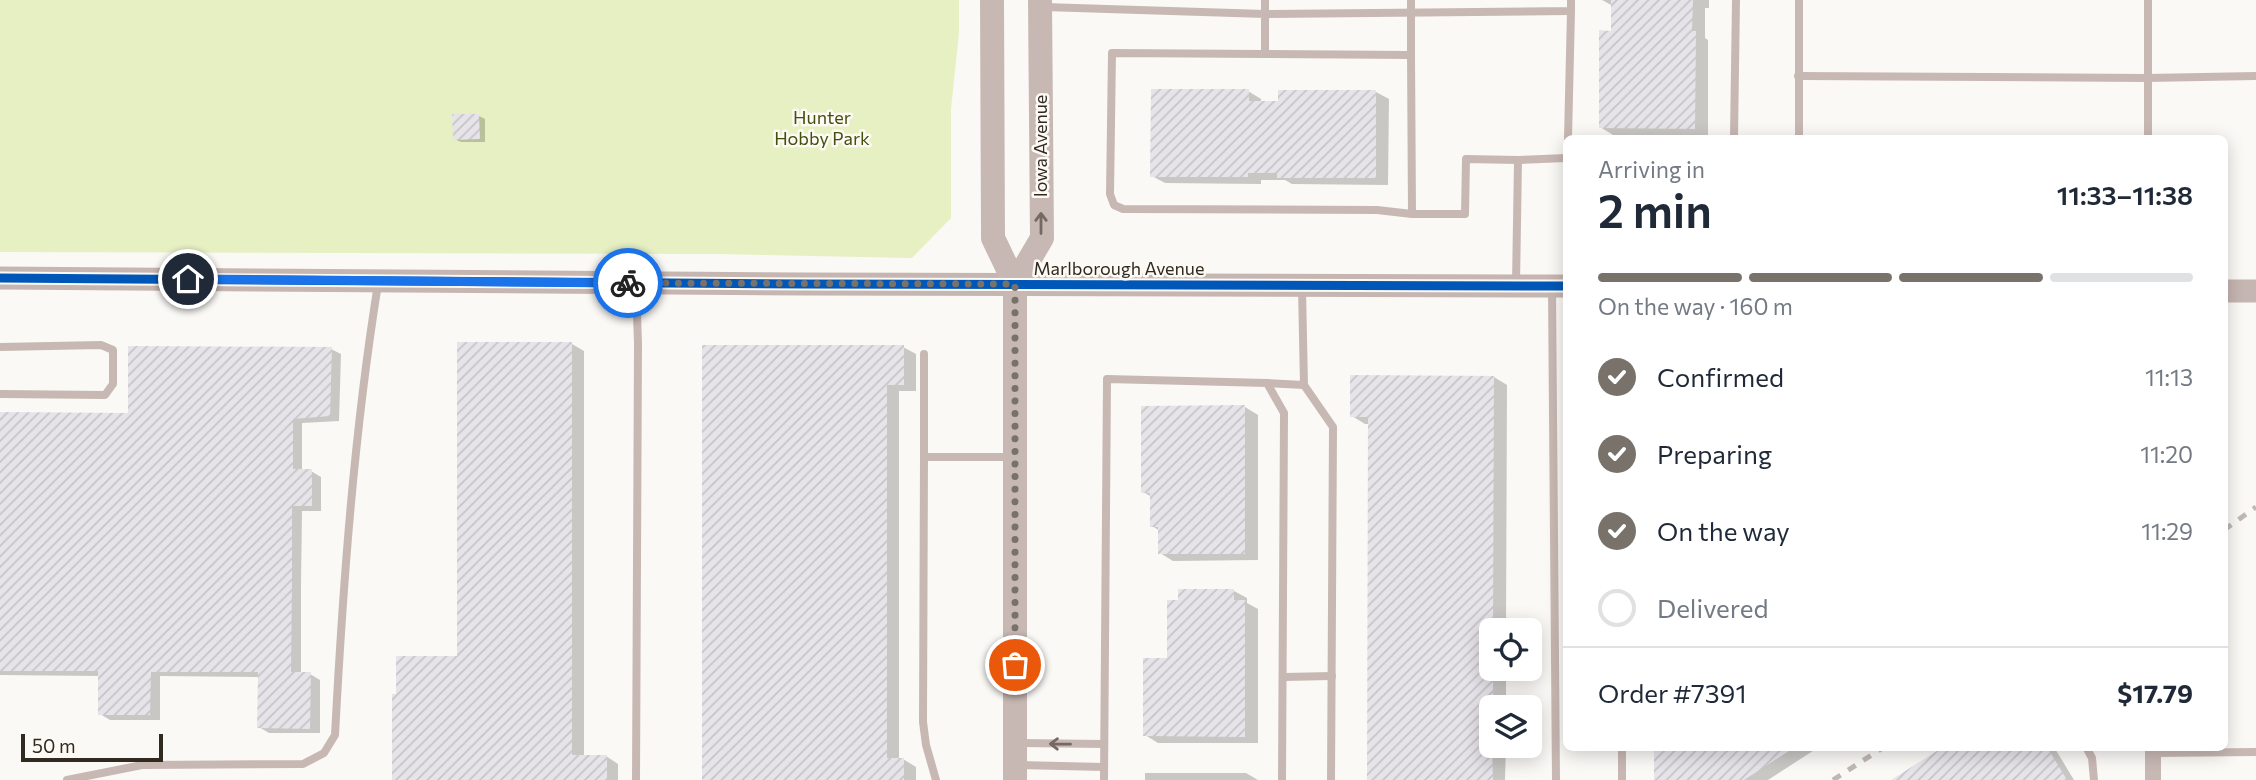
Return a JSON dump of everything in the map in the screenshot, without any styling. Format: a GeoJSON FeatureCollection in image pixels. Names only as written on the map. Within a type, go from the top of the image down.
{"type":"FeatureCollection","features":[{"type":"Feature","properties":{"kind":"main road"},"geometry":{"type":"LineString","coordinates":[[992,0],[993,238],[1015,284],[1015,763]]}},
{"type":"Feature","properties":{"kind":"main road","name":"Iowa Avenue"},"geometry":{"type":"LineString","coordinates":[[1015,284],[1042,238],[1040,3]]}},
{"type":"Feature","properties":{"kind":"street","name":"Marlborough Avenue"},"geometry":{"type":"LineString","coordinates":[[0,278],[1559,286]]}},
{"type":"Feature","properties":{"kind":"street"},"geometry":{"type":"LineString","coordinates":[[2228,291],[2256,291]]}},
{"type":"Feature","properties":{"kind":"street"},"geometry":{"type":"LineString","coordinates":[[2153,751],[2153,780]]}},
{"type":"Feature","properties":{"kind":"lane"},"geometry":{"type":"LineString","coordinates":[[1265,0],[1265,54]]}},
{"type":"Feature","properties":{"kind":"lane"},"geometry":{"type":"LineString","coordinates":[[1411,0],[1412,214]]}},
{"type":"Feature","properties":{"kind":"lane"},"geometry":{"type":"LineString","coordinates":[[1568,135],[1571,0]]}},
{"type":"Feature","properties":{"kind":"lane"},"geometry":{"type":"LineString","coordinates":[[1734,135],[1735,0]]}},
{"type":"Feature","properties":{"kind":"lane"},"geometry":{"type":"LineString","coordinates":[[1798,0],[1799,135]]}},
{"type":"Feature","properties":{"kind":"lane"},"geometry":{"type":"LineString","coordinates":[[2148,0],[2148,135]]}},
{"type":"Feature","properties":{"kind":"lane"},"geometry":{"type":"LineString","coordinates":[[1040,3],[1265,14],[1571,11]]}},
{"type":"Feature","properties":{"kind":"lane"},"geometry":{"type":"LineString","coordinates":[[1411,55],[1112,53],[1110,194],[1114,205],[1123,209],[1377,210],[1412,214],[1465,214],[1466,159],[1563,158]]}},
{"type":"Feature","properties":{"kind":"lane"},"geometry":{"type":"LineString","coordinates":[[1798,76],[2256,76]]}},
{"type":"Feature","properties":{"kind":"lane"},"geometry":{"type":"LineString","coordinates":[[1516,287],[1518,160]]}},
{"type":"Feature","properties":{"kind":"lane"},"geometry":{"type":"LineString","coordinates":[[66,780],[142,765],[303,764],[324,753],[335,735],[351,503],[365,363],[379,281]]}},
{"type":"Feature","properties":{"kind":"lane"},"geometry":{"type":"LineString","coordinates":[[636,283],[636,780]]}},
{"type":"Feature","properties":{"kind":"lane"},"geometry":{"type":"LineString","coordinates":[[1302,286],[1304,385],[1333,427],[1331,780]]}},
{"type":"Feature","properties":{"kind":"lane"},"geometry":{"type":"LineString","coordinates":[[1556,780],[1559,286]]}},
{"type":"Feature","properties":{"kind":"lane"},"geometry":{"type":"LineString","coordinates":[[0,347],[101,345],[113,350],[113,384],[105,395],[0,394]]}},
{"type":"Feature","properties":{"kind":"lane"},"geometry":{"type":"LineString","coordinates":[[924,354],[923,722],[926,745],[936,780]]}},
{"type":"Feature","properties":{"kind":"lane"},"geometry":{"type":"LineString","coordinates":[[1104,780],[1107,379],[1304,385]]}},
{"type":"Feature","properties":{"kind":"lane"},"geometry":{"type":"LineString","coordinates":[[1267,383],[1284,413],[1282,780]]}},
{"type":"Feature","properties":{"kind":"lane"},"geometry":{"type":"LineString","coordinates":[[924,457],[1015,457]]}},
{"type":"Feature","properties":{"kind":"lane"},"geometry":{"type":"LineString","coordinates":[[1284,677],[1332,676]]}},
{"type":"Feature","properties":{"kind":"lane"},"geometry":{"type":"LineString","coordinates":[[1015,763],[1104,744]]}},
{"type":"Feature","properties":{"kind":"lane"},"geometry":{"type":"LineString","coordinates":[[1622,751],[1622,780]]}},
{"type":"Feature","properties":{"kind":"lane"},"geometry":{"type":"LineString","coordinates":[[2088,751],[2092,758],[2094,780]]}},
{"type":"Feature","properties":{"kind":"lane"},"geometry":{"type":"LineString","coordinates":[[2204,751],[2256,752]]}},
{"type":"Feature","properties":{"kind":"lane"},"geometry":{"type":"LineString","coordinates":[[1015,763],[1104,767]]}},
{"type":"Feature","properties":{"kind":"green space","name":"Hunter Hobby Park"},"geometry":{"type":"Polygon","coordinates":[[[0,0],[959,0],[959,33],[951,109],[951,218],[912,258],[717,254],[0,252],[0,0]]]}},
{"type":"Feature","properties":{"kind":"building"},"geometry":{"type":"Polygon","coordinates":[[[1611,0],[1693,0],[1692,31],[1696,31],[1695,129],[1599,128],[1599,30],[1611,31],[1611,0]]]}},
{"type":"Feature","properties":{"kind":"building"},"geometry":{"type":"Polygon","coordinates":[[[1151,89],[1249,89],[1249,101],[1278,101],[1278,90],[1376,90],[1376,178],[1277,178],[1277,173],[1248,173],[1248,177],[1150,177],[1151,89]]]}},
{"type":"Feature","properties":{"kind":"building"},"geometry":{"type":"Polygon","coordinates":[[[452,114],[479,114],[480,139],[453,140],[452,114]]]}},
{"type":"Feature","properties":{"kind":"building"},"geometry":{"type":"Polygon","coordinates":[[[457,342],[572,342],[572,755],[607,755],[607,780],[392,780],[392,694],[396,694],[396,656],[457,656],[457,342]]]}},
{"type":"Feature","properties":{"kind":"building"},"geometry":{"type":"Polygon","coordinates":[[[702,345],[904,345],[904,385],[887,385],[887,758],[904,758],[904,780],[702,780],[702,345]]]}},
{"type":"Feature","properties":{"kind":"building"},"geometry":{"type":"Polygon","coordinates":[[[128,346],[332,347],[330,416],[293,419],[293,469],[312,469],[312,506],[292,506],[291,672],[311,672],[310,729],[257,728],[258,672],[151,672],[150,715],[98,715],[98,671],[0,671],[0,412],[128,413],[128,346]]]}},
{"type":"Feature","properties":{"kind":"building"},"geometry":{"type":"Polygon","coordinates":[[[1350,375],[1494,376],[1493,618],[1479,618],[1479,681],[1493,681],[1493,695],[1479,695],[1479,758],[1492,758],[1493,780],[1367,780],[1368,417],[1350,417],[1350,375]]]}},
{"type":"Feature","properties":{"kind":"building"},"geometry":{"type":"Polygon","coordinates":[[[1245,405],[1245,554],[1158,554],[1158,527],[1150,527],[1150,493],[1141,493],[1141,406],[1245,405]]]}},
{"type":"Feature","properties":{"kind":"building"},"geometry":{"type":"Polygon","coordinates":[[[1178,589],[1234,589],[1234,600],[1245,600],[1245,737],[1143,736],[1143,658],[1167,658],[1167,600],[1178,600],[1178,589]]]}},
{"type":"Feature","properties":{"kind":"building"},"geometry":{"type":"Polygon","coordinates":[[[1654,751],[1789,751],[1744,780],[1654,780],[1654,751]]]}},
{"type":"Feature","properties":{"kind":"building"},"geometry":{"type":"Polygon","coordinates":[[[1937,751],[2049,751],[2067,780],[1891,780],[1937,751]]]}},
{"type":"Feature","properties":{"kind":"railway"},"geometry":{"type":"LineString","coordinates":[[2228,527],[2256,507]]}},
{"type":"Feature","properties":{"kind":"railway"},"geometry":{"type":"LineString","coordinates":[[1833,780],[1878,751]]}},
{"type":"Feature","properties":{"kind":"cycle path"},"geometry":{"type":"LineString","coordinates":[[0,278],[1563,286]]}},
{"type":"Feature","properties":{"kind":"way so far"},"geometry":{"type":"LineString","coordinates":[[628,283],[1015,284],[1015,665]]}},
{"type":"Feature","properties":{"kind":"route"},"geometry":{"type":"LineString","coordinates":[[188,279],[628,283]]}}]}
